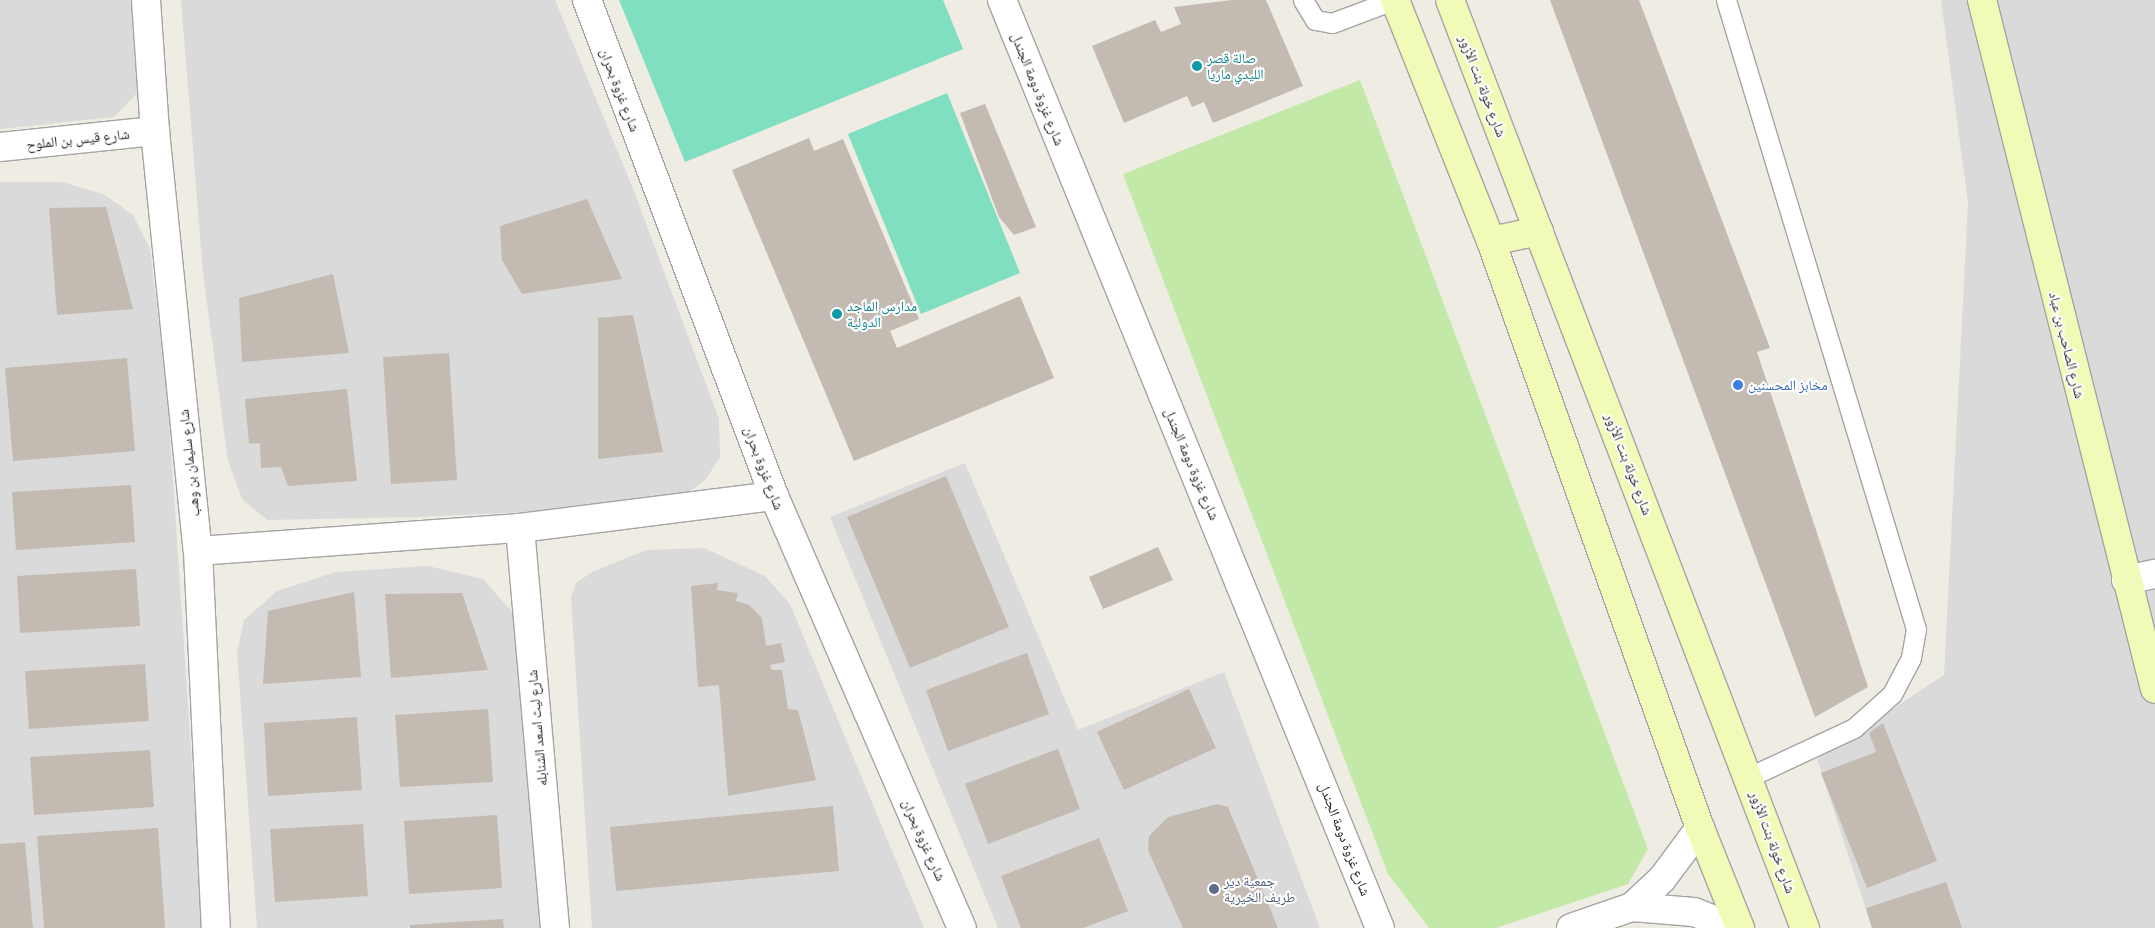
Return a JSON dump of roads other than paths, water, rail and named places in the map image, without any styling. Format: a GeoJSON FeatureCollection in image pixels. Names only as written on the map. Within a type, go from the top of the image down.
{"type":"FeatureCollection","features":[{"type":"Feature","properties":{"kind":"street","name":"شارع سليمان بن وهب"},"geometry":{"type":"LineString","coordinates":[[146,0],[155,131],[198,551],[216,928]]}},
{"type":"Feature","properties":{"kind":"street","name":"شارع غزوة بحران"},"geometry":{"type":"LineString","coordinates":[[586,0],[774,496],[962,928]]}},
{"type":"Feature","properties":{"kind":"street","name":"شارع غزوة دومة الجندل"},"geometry":{"type":"LineString","coordinates":[[1002,0],[1380,928]]}},
{"type":"Feature","properties":{"kind":"street"},"geometry":{"type":"LineString","coordinates":[[1394,0],[1491,241],[1700,828],[1740,928]]}},
{"type":"Feature","properties":{"kind":"street","name":"شارع خولة بنت الأزور"},"geometry":{"type":"LineString","coordinates":[[1450,0],[1749,777],[1805,928]]}},
{"type":"Feature","properties":{"kind":"street","name":"شارع الصاحب بن عباد"},"geometry":{"type":"LineString","coordinates":[[1982,0],[2126,580],[2155,689]]}},
{"type":"Feature","properties":{"kind":"street","name":"شارع قيس بن الملوح"},"geometry":{"type":"LineString","coordinates":[[0,147],[155,131]]}},
{"type":"Feature","properties":{"kind":"street"},"geometry":{"type":"LineString","coordinates":[[1491,241],[1539,230]]}},
{"type":"Feature","properties":{"kind":"street"},"geometry":{"type":"LineString","coordinates":[[198,551],[520,528],[774,496]]}},
{"type":"Feature","properties":{"kind":"street","name":"شارع ليث اسعد الشنابله"},"geometry":{"type":"LineString","coordinates":[[520,528],[555,928]]}},
{"type":"Feature","properties":{"kind":"street"},"geometry":{"type":"LineString","coordinates":[[2126,580],[2155,574]]}},
{"type":"Feature","properties":{"kind":"street"},"geometry":{"type":"LineString","coordinates":[[1632,907],[1668,872],[1700,828]]}},
{"type":"Feature","properties":{"kind":"street"},"geometry":{"type":"LineString","coordinates":[[1571,928],[1632,907],[1694,912],[1734,928]]}},
{"type":"Feature","properties":{"kind":"lane"},"geometry":{"type":"LineString","coordinates":[[1304,0],[1315,20],[1332,23],[1394,0]]}},
{"type":"Feature","properties":{"kind":"lane"},"geometry":{"type":"LineString","coordinates":[[1726,0],[1916,629],[1911,658],[1892,694],[1854,728],[1749,777]]}},
{"type":"Feature","properties":{"kind":"place","name":"صالة قصر الليدي ماريا"},"geometry":{"type":"Point","coordinates":[1197,66]}},
{"type":"Feature","properties":{"kind":"place","name":"مدارس الماجد الدولية"},"geometry":{"type":"Point","coordinates":[837,314]}},
{"type":"Feature","properties":{"kind":"place","name":"مخابز المحسنين"},"geometry":{"type":"Point","coordinates":[1738,385]}},
{"type":"Feature","properties":{"kind":"place","name":"جمعية دير طريف الخيرية"},"geometry":{"type":"Point","coordinates":[1214,889]}}]}
